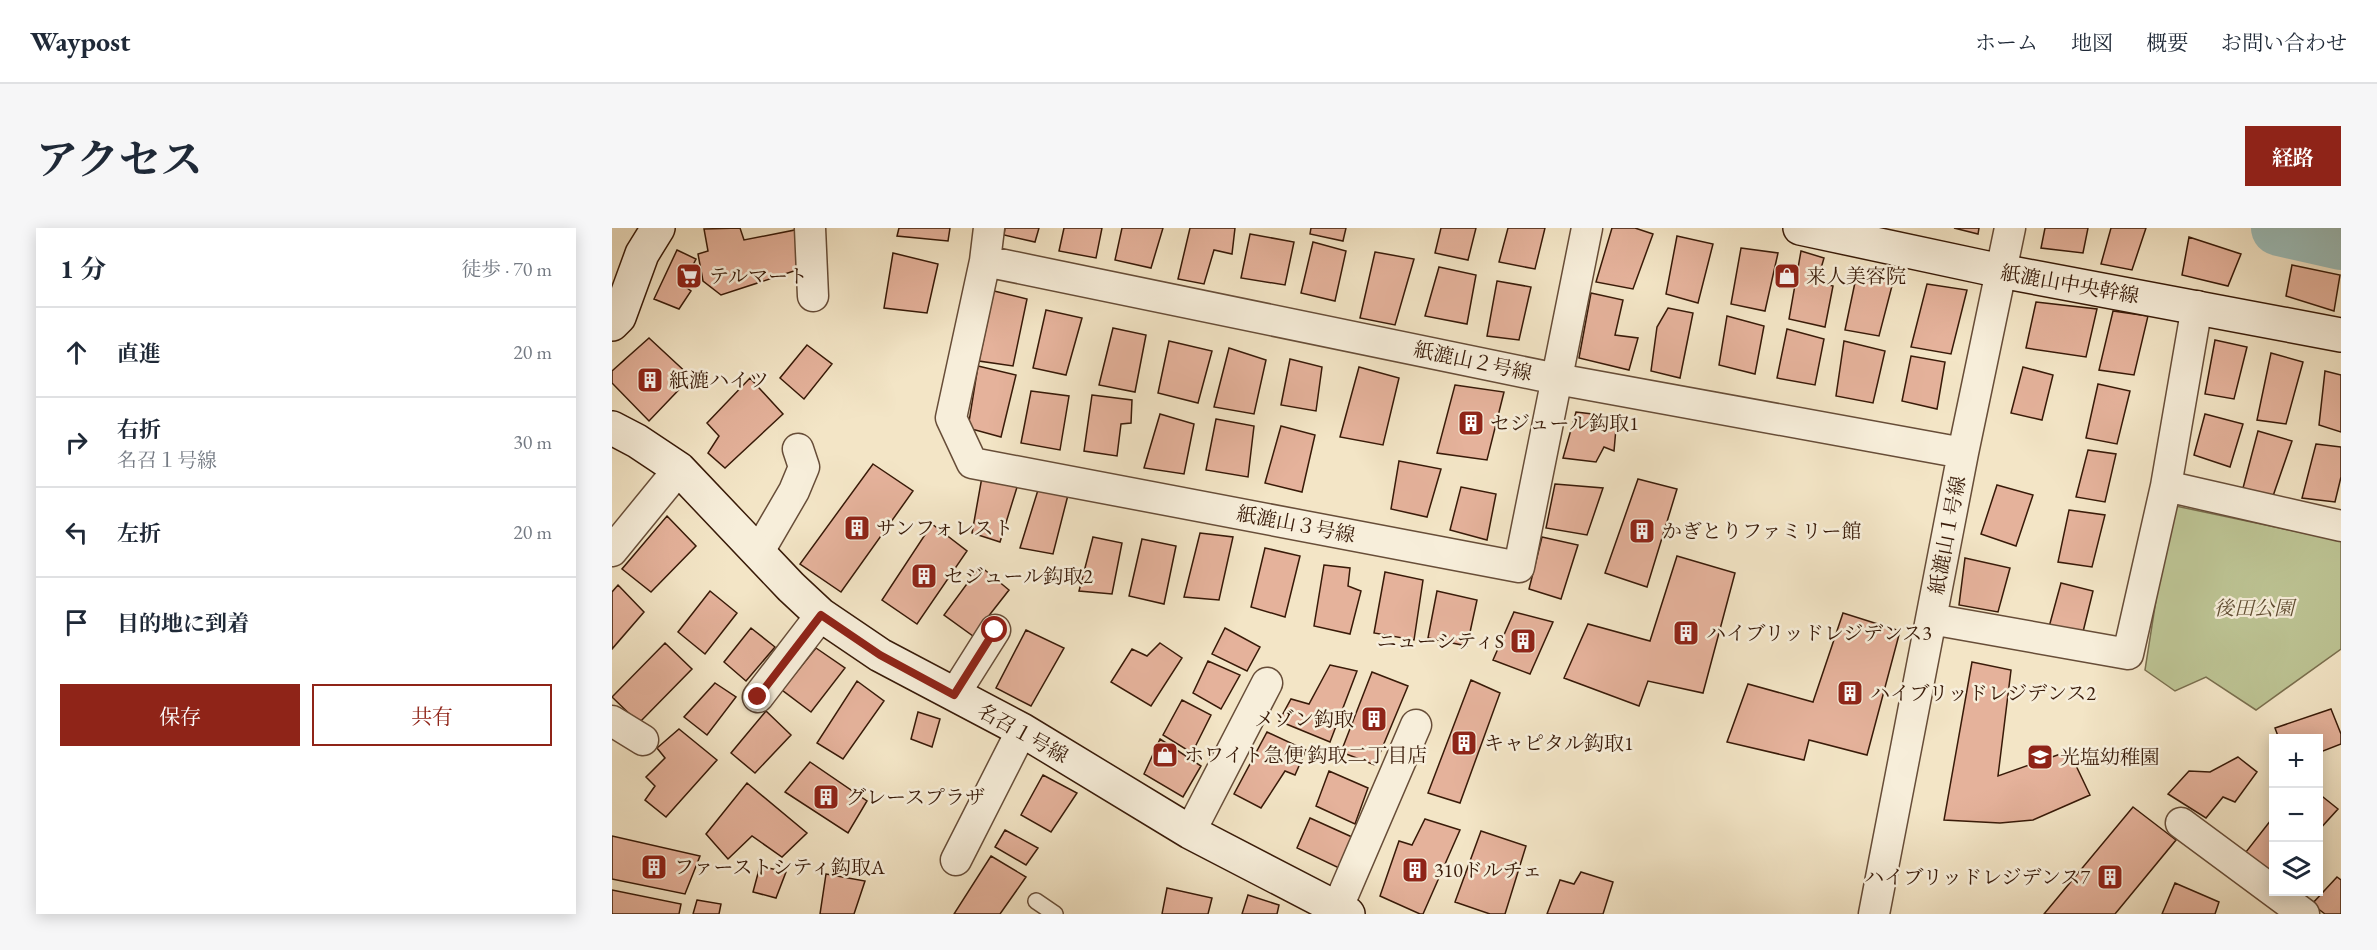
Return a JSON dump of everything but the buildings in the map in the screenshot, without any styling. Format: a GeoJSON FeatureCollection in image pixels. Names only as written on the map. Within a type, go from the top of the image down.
{"type":"FeatureCollection","features":[{"type":"Feature","properties":{"kind":"street"},"geometry":{"type":"LineString","coordinates":[[612,324],[619,317],[642,254],[658,228]]}},
{"type":"Feature","properties":{"kind":"street"},"geometry":{"type":"LineString","coordinates":[[810,228],[813,296]]}},
{"type":"Feature","properties":{"kind":"street","name":"紙漉山３号線"},"geometry":{"type":"LineString","coordinates":[[989,228],[985,261],[951,418],[972,462],[1519,567],[1587,228]]}},
{"type":"Feature","properties":{"kind":"street","name":"紙漉山中央幹線"},"geometry":{"type":"LineString","coordinates":[[1800,228],[2001,271],[2197,306],[2341,335]]}},
{"type":"Feature","properties":{"kind":"street","name":"紙漉山１号線"},"geometry":{"type":"LineString","coordinates":[[1874,914],[1963,453],[2010,228]]}},
{"type":"Feature","properties":{"kind":"street","name":"紙漉山２号線"},"geometry":{"type":"LineString","coordinates":[[985,261],[1557,378],[1963,453]]}},
{"type":"Feature","properties":{"kind":"street"},"geometry":{"type":"LineString","coordinates":[[1931,619],[2128,654],[2166,486],[2197,306]]}},
{"type":"Feature","properties":{"kind":"street","name":"名召１号線"},"geometry":{"type":"LineString","coordinates":[[612,428],[637,441],[679,469],[758,554],[821,615],[880,655],[1022,730],[1190,832],[1342,911]]}},
{"type":"Feature","properties":{"kind":"street"},"geometry":{"type":"LineString","coordinates":[[758,554],[794,491],[804,467],[798,449]]}},
{"type":"Feature","properties":{"kind":"street"},"geometry":{"type":"LineString","coordinates":[[612,551],[679,469]]}},
{"type":"Feature","properties":{"kind":"street"},"geometry":{"type":"LineString","coordinates":[[2166,486],[2341,526]]}},
{"type":"Feature","properties":{"kind":"street"},"geometry":{"type":"LineString","coordinates":[[758,697],[821,615]]}},
{"type":"Feature","properties":{"kind":"street"},"geometry":{"type":"LineString","coordinates":[[954,695],[995,630]]}},
{"type":"Feature","properties":{"kind":"street"},"geometry":{"type":"LineString","coordinates":[[1190,832],[1267,683]]}},
{"type":"Feature","properties":{"kind":"street"},"geometry":{"type":"LineString","coordinates":[[612,721],[643,740]]}},
{"type":"Feature","properties":{"kind":"street"},"geometry":{"type":"LineString","coordinates":[[1342,911],[1416,725]]}},
{"type":"Feature","properties":{"kind":"street"},"geometry":{"type":"LineString","coordinates":[[956,860],[1022,730]]}},
{"type":"Feature","properties":{"kind":"street"},"geometry":{"type":"LineString","coordinates":[[2181,823],[2304,914]]}},
{"type":"Feature","properties":{"kind":"lane"},"geometry":{"type":"LineString","coordinates":[[1036,901],[1055,914]]}},
{"type":"Feature","properties":{"kind":"green space","name":"後田公園"},"geometry":{"type":"Polygon","coordinates":[[[2171,505],[2341,541],[2341,649],[2256,710],[2206,677],[2175,691],[2145,670],[2171,505]]]}},
{"type":"Feature","properties":{"kind":"waterway"},"geometry":{"type":"LineString","coordinates":[[2279,228],[2341,242]]}},
{"type":"Feature","properties":{"kind":"place","name":"テルマート"},"geometry":{"type":"Point","coordinates":[689,276]}},
{"type":"Feature","properties":{"kind":"place","name":"来人美容院"},"geometry":{"type":"Point","coordinates":[1787,276]}},
{"type":"Feature","properties":{"kind":"place","name":"紙漉ハイツ"},"geometry":{"type":"Point","coordinates":[650,380]}},
{"type":"Feature","properties":{"kind":"place","name":"セジュール鈎取1"},"geometry":{"type":"Point","coordinates":[1471,423]}},
{"type":"Feature","properties":{"kind":"place","name":"サンフォレスト"},"geometry":{"type":"Point","coordinates":[857,528]}},
{"type":"Feature","properties":{"kind":"place","name":"かぎとりファミリー館"},"geometry":{"type":"Point","coordinates":[1642,531]}},
{"type":"Feature","properties":{"kind":"place","name":"セジュール鈎取2"},"geometry":{"type":"Point","coordinates":[924,576]}},
{"type":"Feature","properties":{"kind":"place","name":"ハイブリッドレジデンス3"},"geometry":{"type":"Point","coordinates":[1686,633]}},
{"type":"Feature","properties":{"kind":"place","name":"ニューシティS"},"geometry":{"type":"Point","coordinates":[1523,641]}},
{"type":"Feature","properties":{"kind":"place","name":"ハイブリッドレジデンス2"},"geometry":{"type":"Point","coordinates":[1850,693]}},
{"type":"Feature","properties":{"kind":"place","name":"メゾン鈎取"},"geometry":{"type":"Point","coordinates":[1374,719]}},
{"type":"Feature","properties":{"kind":"place","name":"キャピタル鈎取1"},"geometry":{"type":"Point","coordinates":[1464,743]}},
{"type":"Feature","properties":{"kind":"place","name":"ホワイト急便 鈎取二丁目店"},"geometry":{"type":"Point","coordinates":[1165,755]}},
{"type":"Feature","properties":{"kind":"place","name":"光塩幼稚園"},"geometry":{"type":"Point","coordinates":[2040,757]}},
{"type":"Feature","properties":{"kind":"place","name":"グレースプラザ"},"geometry":{"type":"Point","coordinates":[826,797]}},
{"type":"Feature","properties":{"kind":"place","name":"ファーストシティ鈎取A"},"geometry":{"type":"Point","coordinates":[654,867]}},
{"type":"Feature","properties":{"kind":"place","name":"310ドルチェ"},"geometry":{"type":"Point","coordinates":[1415,870]}},
{"type":"Feature","properties":{"kind":"place","name":"ハイブリッドレジデンス7"},"geometry":{"type":"Point","coordinates":[2110,877]}},
{"type":"Feature","properties":{"kind":"route"},"geometry":{"type":"LineString","coordinates":[[758,697],[821,615],[880,655],[954,695],[995,630]]}}]}
